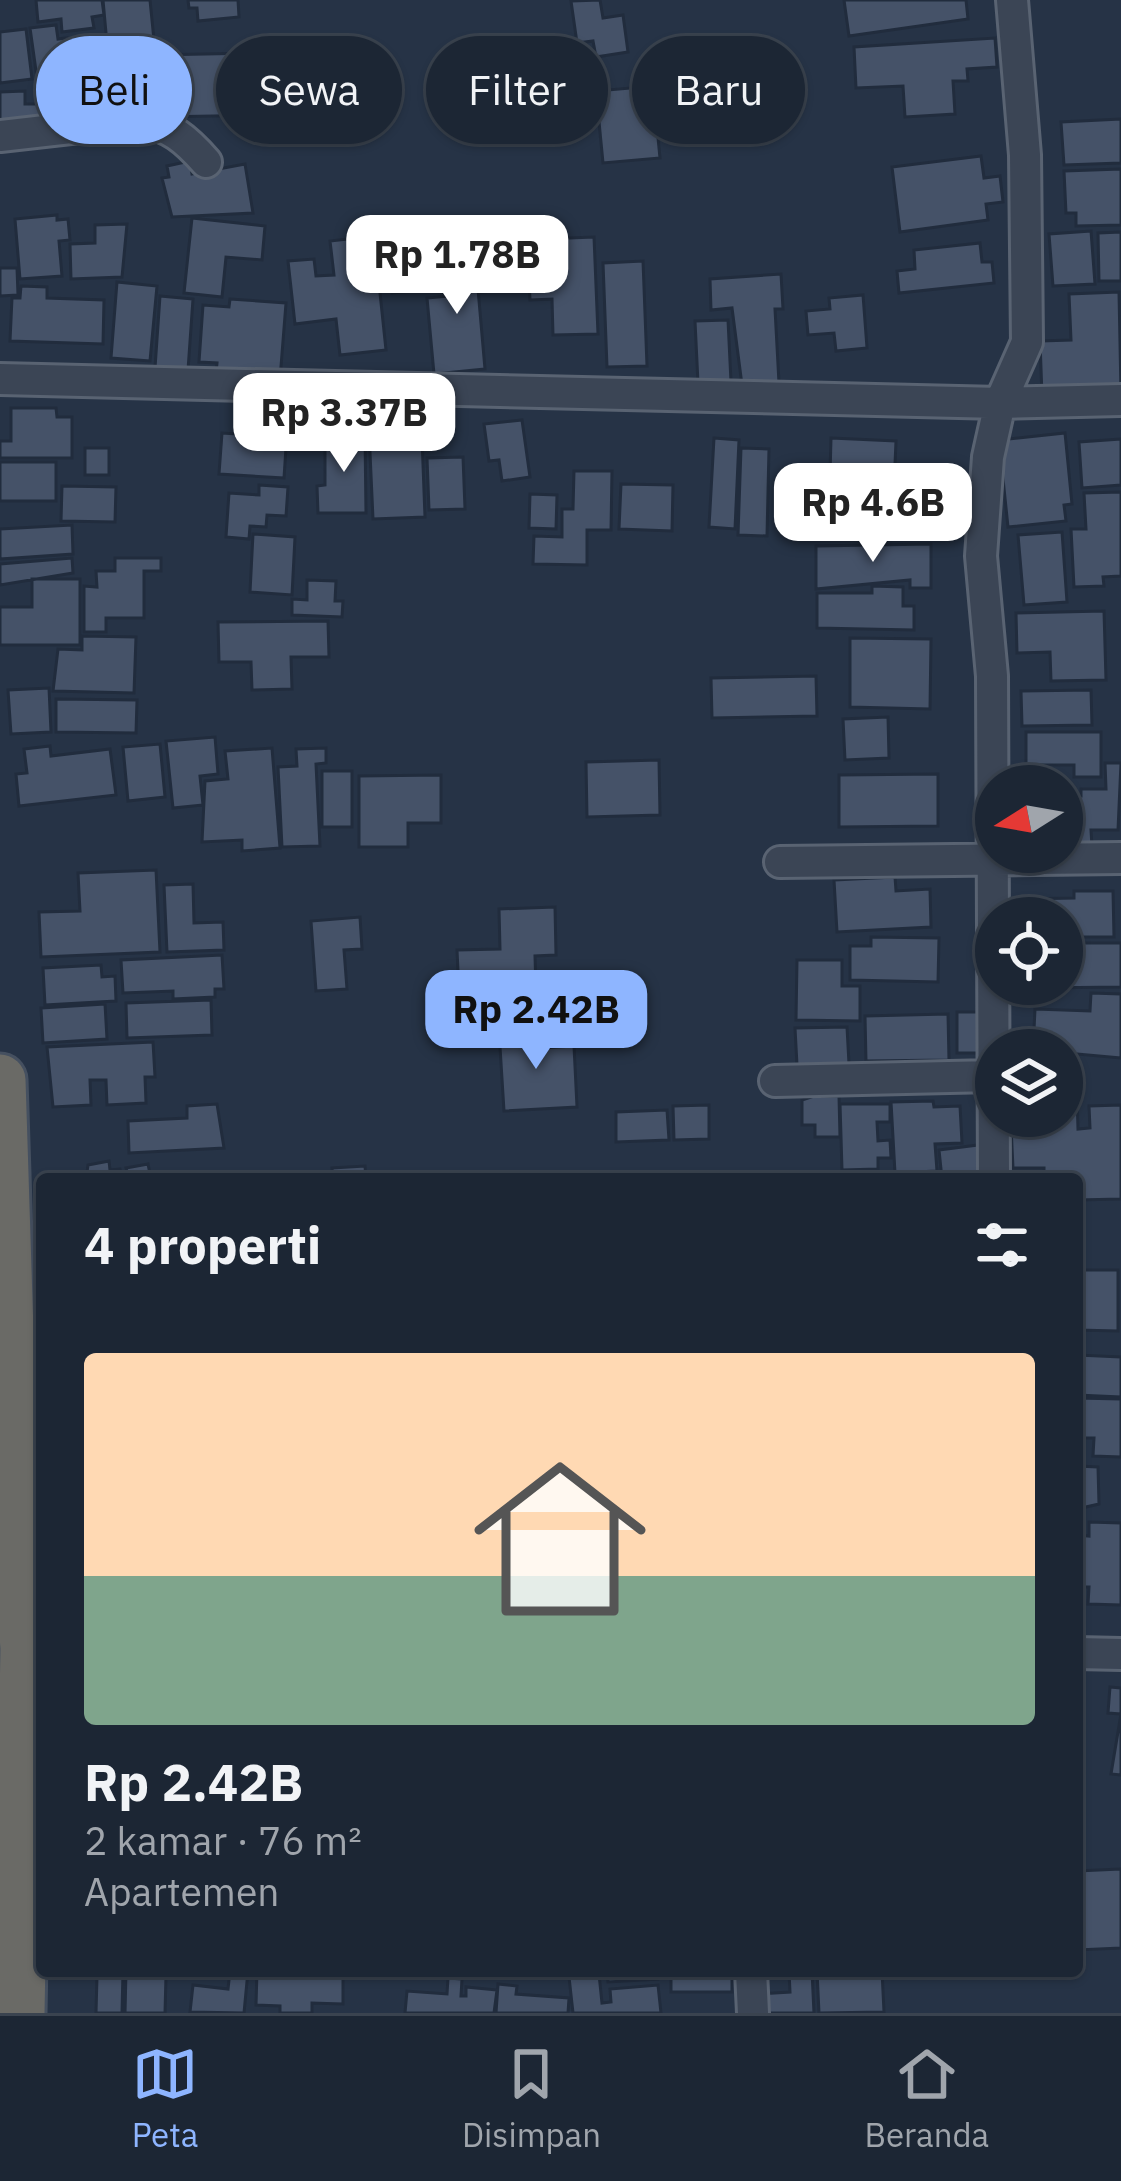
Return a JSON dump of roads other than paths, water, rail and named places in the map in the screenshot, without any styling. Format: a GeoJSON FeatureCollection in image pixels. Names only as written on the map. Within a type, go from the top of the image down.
{"type":"FeatureCollection","features":[{"type":"Feature","properties":{"kind":"highway"},"geometry":{"type":"LineString","coordinates":[[0,1085],[6,1489],[23,1664],[20,2013]]}},
{"type":"Feature","properties":{"kind":"street"},"geometry":{"type":"LineString","coordinates":[[991,765],[992,676],[981,556],[988,457],[1000,403],[1027,342],[1029,305],[1025,155],[1012,0]]}},
{"type":"Feature","properties":{"kind":"street"},"geometry":{"type":"LineString","coordinates":[[0,136],[141,120],[161,124],[186,139],[206,162]]}},
{"type":"Feature","properties":{"kind":"street"},"geometry":{"type":"LineString","coordinates":[[0,379],[1000,403],[1121,400]]}},
{"type":"Feature","properties":{"kind":"street"},"geometry":{"type":"LineString","coordinates":[[780,862],[975,856]]}},
{"type":"Feature","properties":{"kind":"street"},"geometry":{"type":"LineString","coordinates":[[1083,857],[1121,858]]}},
{"type":"Feature","properties":{"kind":"street"},"geometry":{"type":"LineString","coordinates":[[990,873],[992,1029]]}},
{"type":"Feature","properties":{"kind":"street"},"geometry":{"type":"LineString","coordinates":[[775,1081],[975,1076]]}},
{"type":"Feature","properties":{"kind":"street"},"geometry":{"type":"LineString","coordinates":[[994,1137],[994,1173]]}},
{"type":"Feature","properties":{"kind":"street"},"geometry":{"type":"LineString","coordinates":[[1083,1652],[1121,1654]]}},
{"type":"Feature","properties":{"kind":"street"},"geometry":{"type":"LineString","coordinates":[[751,1977],[753,2013]]}}]}
